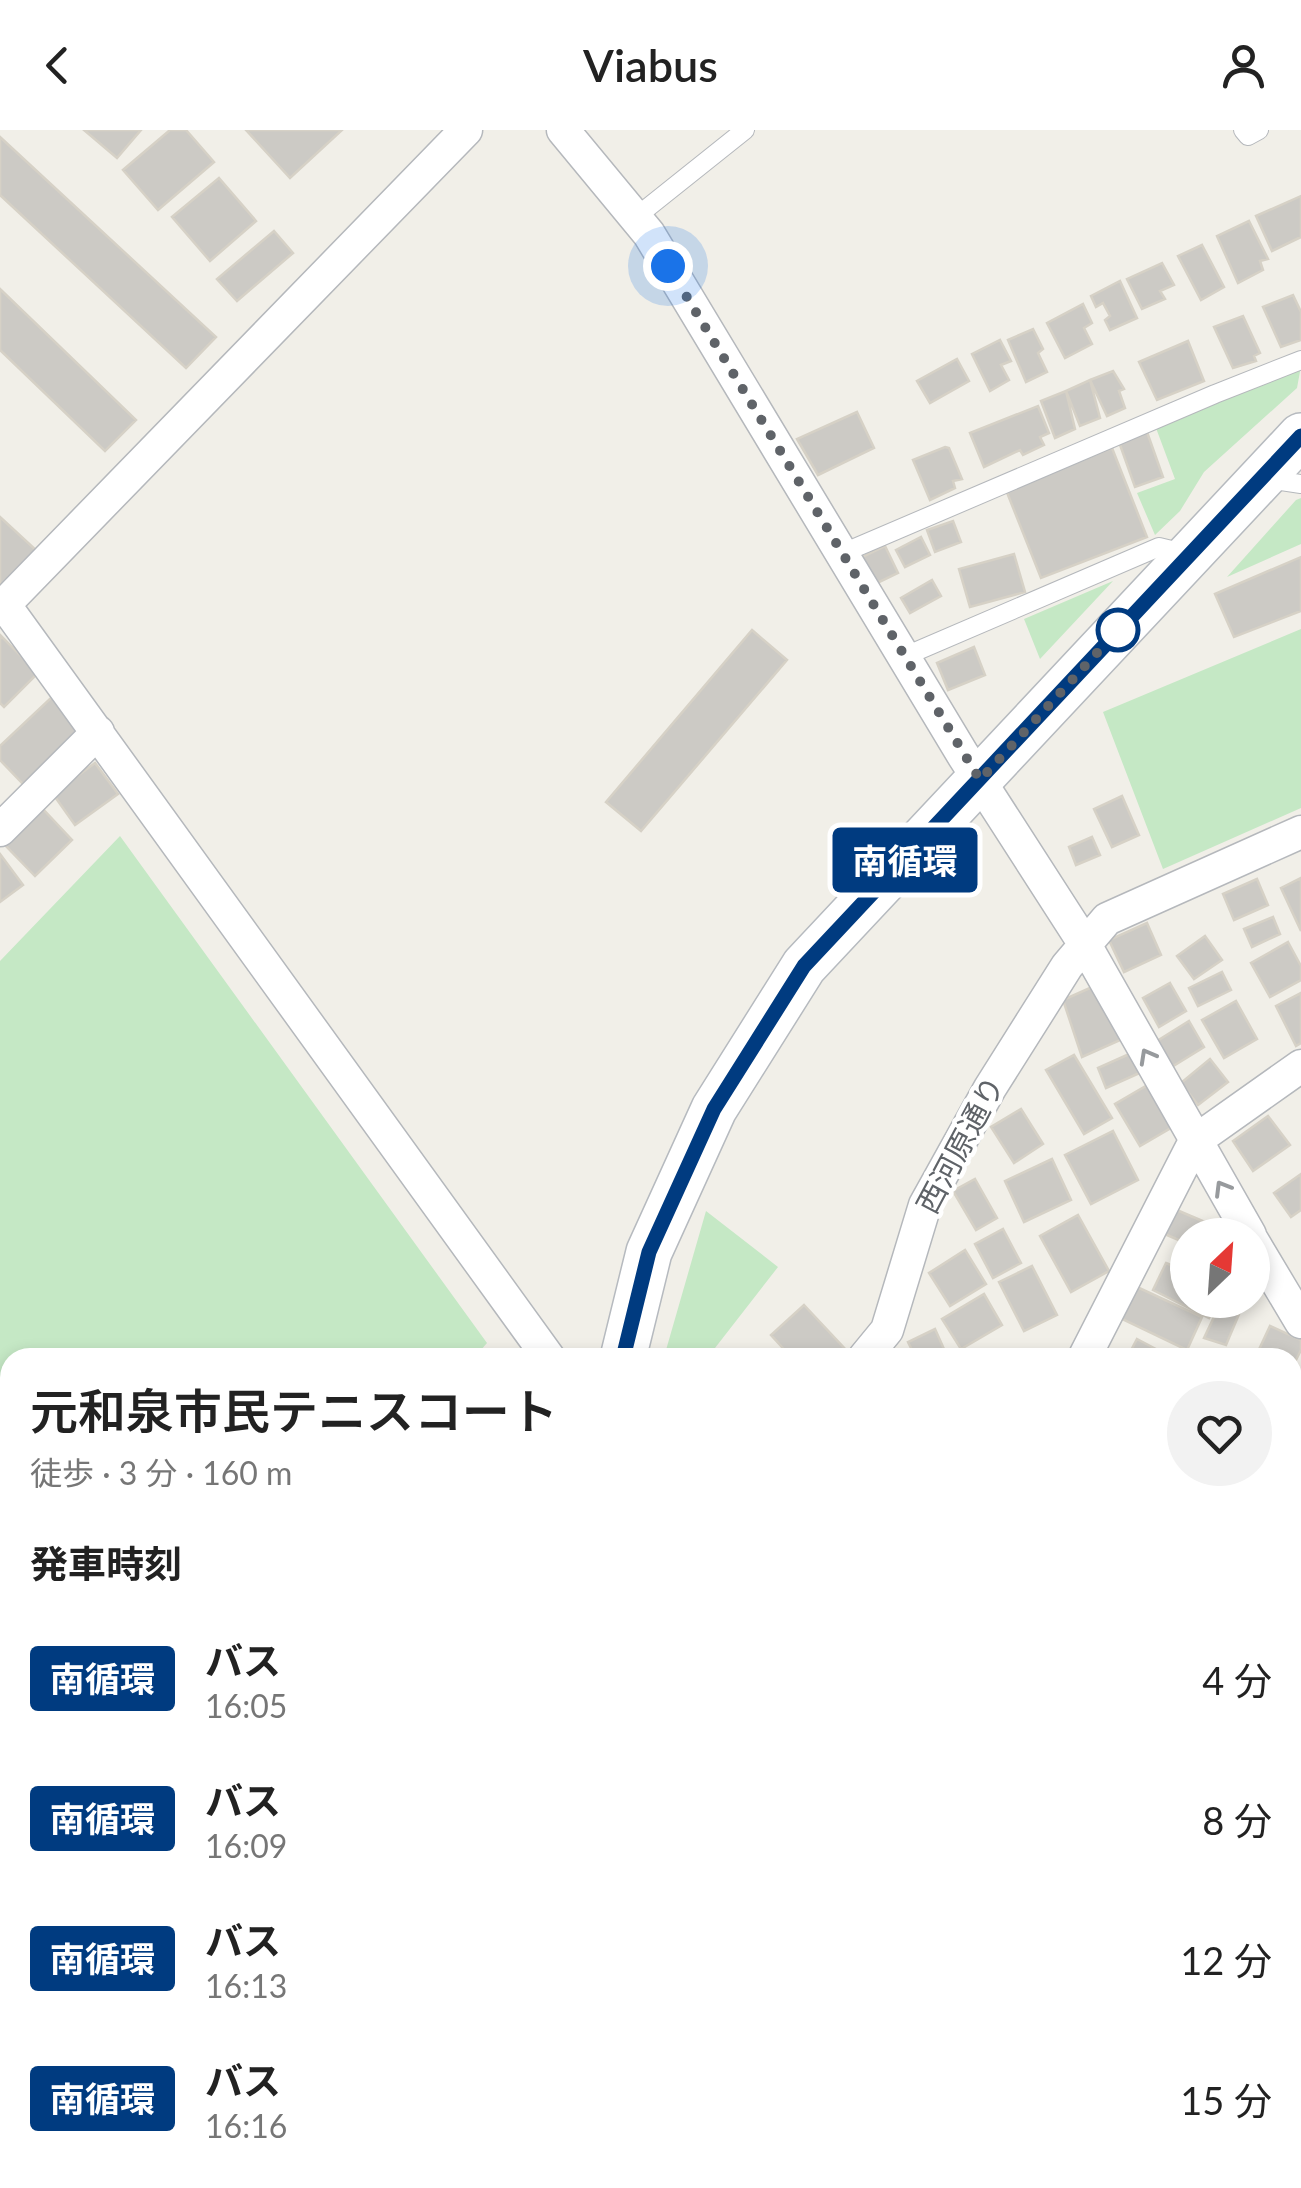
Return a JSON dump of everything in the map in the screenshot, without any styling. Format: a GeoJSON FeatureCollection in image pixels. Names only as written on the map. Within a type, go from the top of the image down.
{"type":"FeatureCollection","features":[{"type":"Feature","properties":{"kind":"main road"},"geometry":{"type":"LineString","coordinates":[[625,1348],[649,1252],[714,1109],[804,966],[1188,554],[1281,481],[1301,436]]}},
{"type":"Feature","properties":{"kind":"street"},"geometry":{"type":"LineString","coordinates":[[466,130],[2,606],[98,732],[542,1348]]}},
{"type":"Feature","properties":{"kind":"street"},"geometry":{"type":"LineString","coordinates":[[563,130],[636,217],[903,657],[1084,943],[1240,1218]]}},
{"type":"Feature","properties":{"kind":"street"},"geometry":{"type":"LineString","coordinates":[[0,830],[98,732]]}},
{"type":"Feature","properties":{"kind":"street","name":"西河原通り"},"geometry":{"type":"LineString","coordinates":[[894,1344],[925,1205],[990,1088],[1084,943],[1107,919],[1301,832]]}},
{"type":"Feature","properties":{"kind":"street"},"geometry":{"type":"LineString","coordinates":[[1089,1348],[1194,1142],[1301,1066]]}},
{"type":"Feature","properties":{"kind":"street"},"geometry":{"type":"LineString","coordinates":[[1270,1265],[1297,1304]]}},
{"type":"Feature","properties":{"kind":"lane"},"geometry":{"type":"LineString","coordinates":[[636,217],[745,130]]}},
{"type":"Feature","properties":{"kind":"lane"},"geometry":{"type":"LineString","coordinates":[[1244,130],[1248,136],[1259,130]]}},
{"type":"Feature","properties":{"kind":"lane"},"geometry":{"type":"LineString","coordinates":[[843,553],[1301,360]]}},
{"type":"Feature","properties":{"kind":"lane"},"geometry":{"type":"LineString","coordinates":[[903,657],[1159,547],[1188,554]]}},
{"type":"Feature","properties":{"kind":"green space"},"geometry":{"type":"Polygon","coordinates":[[[1301,366],[1297,388],[1204,472],[1180,511],[1155,535],[1137,493],[1175,479],[1156,428],[1301,366]]]}},
{"type":"Feature","properties":{"kind":"green space"},"geometry":{"type":"Polygon","coordinates":[[[1301,498],[1301,544],[1227,577],[1296,500],[1301,498]]]}},
{"type":"Feature","properties":{"kind":"green space"},"geometry":{"type":"Polygon","coordinates":[[[1113,581],[1040,659],[1024,619],[1113,581]]]}},
{"type":"Feature","properties":{"kind":"green space"},"geometry":{"type":"Polygon","coordinates":[[[1301,629],[1301,808],[1163,869],[1103,712],[1301,629]]]}},
{"type":"Feature","properties":{"kind":"green space"},"geometry":{"type":"Polygon","coordinates":[[[120,836],[487,1343],[483,1348],[0,1348],[0,961],[120,836]]]}},
{"type":"Feature","properties":{"kind":"green space"},"geometry":{"type":"Polygon","coordinates":[[[706,1211],[778,1267],[715,1348],[667,1348],[706,1211]]]}},
{"type":"Feature","properties":{"kind":"building"},"geometry":{"type":"Polygon","coordinates":[[[84,130],[141,130],[117,158],[84,130]]]}},
{"type":"Feature","properties":{"kind":"building"},"geometry":{"type":"Polygon","coordinates":[[[170,130],[186,130],[214,162],[158,210],[123,170],[170,130]]]}},
{"type":"Feature","properties":{"kind":"building"},"geometry":{"type":"Polygon","coordinates":[[[246,130],[342,130],[290,178],[246,130]]]}},
{"type":"Feature","properties":{"kind":"building"},"geometry":{"type":"Polygon","coordinates":[[[0,137],[216,337],[186,368],[0,195],[0,137]]]}},
{"type":"Feature","properties":{"kind":"building"},"geometry":{"type":"Polygon","coordinates":[[[219,178],[256,221],[210,261],[172,217],[219,178]]]}},
{"type":"Feature","properties":{"kind":"building"},"geometry":{"type":"Polygon","coordinates":[[[1301,196],[1301,237],[1272,251],[1256,216],[1301,196]]]}},
{"type":"Feature","properties":{"kind":"building"},"geometry":{"type":"Polygon","coordinates":[[[1249,221],[1268,259],[1260,261],[1263,270],[1238,283],[1217,236],[1249,221]]]}},
{"type":"Feature","properties":{"kind":"building"},"geometry":{"type":"Polygon","coordinates":[[[274,231],[293,253],[237,301],[217,279],[274,231]]]}},
{"type":"Feature","properties":{"kind":"building"},"geometry":{"type":"Polygon","coordinates":[[[1202,245],[1224,287],[1201,300],[1178,256],[1202,245]]]}},
{"type":"Feature","properties":{"kind":"building"},"geometry":{"type":"Polygon","coordinates":[[[1162,263],[1174,285],[1160,291],[1165,299],[1142,309],[1127,279],[1162,263]]]}},
{"type":"Feature","properties":{"kind":"building"},"geometry":{"type":"Polygon","coordinates":[[[1120,281],[1137,318],[1110,330],[1105,320],[1110,316],[1103,303],[1096,307],[1091,296],[1120,281]]]}},
{"type":"Feature","properties":{"kind":"building"},"geometry":{"type":"Polygon","coordinates":[[[0,289],[136,420],[105,451],[0,350],[0,289]]]}},
{"type":"Feature","properties":{"kind":"building"},"geometry":{"type":"Polygon","coordinates":[[[1293,295],[1301,312],[1301,340],[1281,347],[1263,307],[1293,295]]]}},
{"type":"Feature","properties":{"kind":"building"},"geometry":{"type":"Polygon","coordinates":[[[1083,304],[1092,323],[1084,328],[1092,344],[1065,358],[1047,323],[1083,304]]]}},
{"type":"Feature","properties":{"kind":"building"},"geometry":{"type":"Polygon","coordinates":[[[1243,316],[1260,353],[1254,356],[1256,361],[1233,368],[1214,327],[1243,316]]]}},
{"type":"Feature","properties":{"kind":"building"},"geometry":{"type":"Polygon","coordinates":[[[1033,329],[1043,349],[1038,353],[1047,372],[1026,382],[1008,340],[1033,329]]]}},
{"type":"Feature","properties":{"kind":"building"},"geometry":{"type":"Polygon","coordinates":[[[1000,340],[1011,361],[1001,365],[1009,380],[990,391],[972,354],[1000,340]]]}},
{"type":"Feature","properties":{"kind":"building"},"geometry":{"type":"Polygon","coordinates":[[[1188,341],[1204,381],[1157,400],[1139,362],[1188,341]]]}},
{"type":"Feature","properties":{"kind":"building"},"geometry":{"type":"Polygon","coordinates":[[[957,359],[969,381],[930,403],[917,381],[957,359]]]}},
{"type":"Feature","properties":{"kind":"building"},"geometry":{"type":"Polygon","coordinates":[[[1113,371],[1124,389],[1119,391],[1125,408],[1107,416],[1090,380],[1113,371]]]}},
{"type":"Feature","properties":{"kind":"building"},"geometry":{"type":"Polygon","coordinates":[[[1090,380],[1100,418],[1080,426],[1066,391],[1090,380]]]}},
{"type":"Feature","properties":{"kind":"building"},"geometry":{"type":"Polygon","coordinates":[[[1066,391],[1075,429],[1055,438],[1041,401],[1066,391]]]}},
{"type":"Feature","properties":{"kind":"building"},"geometry":{"type":"Polygon","coordinates":[[[1038,406],[1049,433],[1040,437],[1044,445],[1023,455],[1020,450],[984,467],[970,433],[1038,406]]]}},
{"type":"Feature","properties":{"kind":"building"},"geometry":{"type":"Polygon","coordinates":[[[857,412],[874,448],[818,475],[797,439],[857,412]]]}},
{"type":"Feature","properties":{"kind":"building"},"geometry":{"type":"Polygon","coordinates":[[[1147,432],[1163,477],[1135,487],[1119,442],[1147,432]]]}},
{"type":"Feature","properties":{"kind":"building"},"geometry":{"type":"Polygon","coordinates":[[[949,448],[962,479],[953,481],[955,488],[930,500],[913,460],[949,448]]]}},
{"type":"Feature","properties":{"kind":"building"},"geometry":{"type":"Polygon","coordinates":[[[1112,448],[1147,537],[1041,578],[1006,490],[1112,448]]]}},
{"type":"Feature","properties":{"kind":"building"},"geometry":{"type":"Polygon","coordinates":[[[0,517],[37,551],[0,591],[0,517]]]}},
{"type":"Feature","properties":{"kind":"building"},"geometry":{"type":"Polygon","coordinates":[[[953,521],[961,542],[935,552],[927,530],[953,521]]]}},
{"type":"Feature","properties":{"kind":"building"},"geometry":{"type":"Polygon","coordinates":[[[921,537],[930,555],[905,567],[896,550],[921,537]]]}},
{"type":"Feature","properties":{"kind":"building"},"geometry":{"type":"Polygon","coordinates":[[[885,546],[898,573],[875,584],[862,557],[885,546]]]}},
{"type":"Feature","properties":{"kind":"building"},"geometry":{"type":"Polygon","coordinates":[[[1014,554],[1025,592],[970,607],[959,569],[1014,554]]]}},
{"type":"Feature","properties":{"kind":"building"},"geometry":{"type":"Polygon","coordinates":[[[1301,557],[1301,611],[1234,637],[1215,594],[1301,557]]]}},
{"type":"Feature","properties":{"kind":"building"},"geometry":{"type":"Polygon","coordinates":[[[932,580],[941,596],[910,613],[901,598],[932,580]]]}},
{"type":"Feature","properties":{"kind":"building"},"geometry":{"type":"Polygon","coordinates":[[[752,630],[787,660],[641,831],[606,802],[752,630]]]}},
{"type":"Feature","properties":{"kind":"building"},"geometry":{"type":"Polygon","coordinates":[[[0,635],[38,673],[4,707],[0,703],[0,635]]]}},
{"type":"Feature","properties":{"kind":"building"},"geometry":{"type":"Polygon","coordinates":[[[974,647],[985,675],[948,690],[937,663],[974,647]]]}},
{"type":"Feature","properties":{"kind":"building"},"geometry":{"type":"Polygon","coordinates":[[[52,697],[82,728],[23,784],[0,760],[0,746],[52,697]]]}},
{"type":"Feature","properties":{"kind":"building"},"geometry":{"type":"Polygon","coordinates":[[[95,763],[118,794],[75,825],[53,794],[95,763]]]}},
{"type":"Feature","properties":{"kind":"building"},"geometry":{"type":"Polygon","coordinates":[[[1122,796],[1139,835],[1112,847],[1094,809],[1122,796]]]}},
{"type":"Feature","properties":{"kind":"building"},"geometry":{"type":"Polygon","coordinates":[[[42,808],[72,840],[35,876],[4,844],[42,808]]]}},
{"type":"Feature","properties":{"kind":"building"},"geometry":{"type":"Polygon","coordinates":[[[1092,837],[1100,855],[1076,865],[1069,847],[1092,837]]]}},
{"type":"Feature","properties":{"kind":"building"},"geometry":{"type":"Polygon","coordinates":[[[0,854],[23,885],[0,902],[0,854]]]}},
{"type":"Feature","properties":{"kind":"building"},"geometry":{"type":"Polygon","coordinates":[[[1301,878],[1301,931],[1281,888],[1301,878]]]}},
{"type":"Feature","properties":{"kind":"building"},"geometry":{"type":"Polygon","coordinates":[[[1257,879],[1268,905],[1234,920],[1223,894],[1257,879]]]}},
{"type":"Feature","properties":{"kind":"building"},"geometry":{"type":"Polygon","coordinates":[[[1273,917],[1280,934],[1252,947],[1244,929],[1273,917]]]}},
{"type":"Feature","properties":{"kind":"building"},"geometry":{"type":"Polygon","coordinates":[[[1147,923],[1161,955],[1124,972],[1109,940],[1147,923]]]}},
{"type":"Feature","properties":{"kind":"building"},"geometry":{"type":"Polygon","coordinates":[[[1205,936],[1222,960],[1194,979],[1177,956],[1205,936]]]}},
{"type":"Feature","properties":{"kind":"building"},"geometry":{"type":"Polygon","coordinates":[[[1288,942],[1301,966],[1301,980],[1270,997],[1251,963],[1288,942]]]}},
{"type":"Feature","properties":{"kind":"building"},"geometry":{"type":"Polygon","coordinates":[[[1222,972],[1231,990],[1198,1006],[1189,988],[1222,972]]]}},
{"type":"Feature","properties":{"kind":"building"},"geometry":{"type":"Polygon","coordinates":[[[1170,983],[1186,1011],[1159,1027],[1143,998],[1170,983]]]}},
{"type":"Feature","properties":{"kind":"building"},"geometry":{"type":"Polygon","coordinates":[[[1099,984],[1125,1038],[1082,1057],[1063,1000],[1099,984]]]}},
{"type":"Feature","properties":{"kind":"building"},"geometry":{"type":"Polygon","coordinates":[[[1301,993],[1301,1043],[1296,1046],[1276,1006],[1301,993]]]}},
{"type":"Feature","properties":{"kind":"building"},"geometry":{"type":"Polygon","coordinates":[[[1236,1001],[1257,1039],[1224,1058],[1202,1020],[1236,1001]]]}},
{"type":"Feature","properties":{"kind":"building"},"geometry":{"type":"Polygon","coordinates":[[[1189,1021],[1204,1047],[1170,1068],[1154,1043],[1189,1021]]]}},
{"type":"Feature","properties":{"kind":"building"},"geometry":{"type":"Polygon","coordinates":[[[1136,1051],[1144,1071],[1106,1088],[1098,1068],[1136,1051]]]}},
{"type":"Feature","properties":{"kind":"building"},"geometry":{"type":"Polygon","coordinates":[[[1074,1055],[1112,1118],[1084,1134],[1046,1070],[1074,1055]]]}},
{"type":"Feature","properties":{"kind":"building"},"geometry":{"type":"Polygon","coordinates":[[[1210,1059],[1228,1082],[1198,1105],[1181,1083],[1210,1059]]]}},
{"type":"Feature","properties":{"kind":"building"},"geometry":{"type":"Polygon","coordinates":[[[1151,1083],[1176,1125],[1140,1146],[1115,1104],[1151,1083]]]}},
{"type":"Feature","properties":{"kind":"building"},"geometry":{"type":"Polygon","coordinates":[[[1021,1109],[1043,1144],[1014,1163],[991,1127],[1021,1109]]]}},
{"type":"Feature","properties":{"kind":"building"},"geometry":{"type":"Polygon","coordinates":[[[1268,1116],[1290,1145],[1253,1171],[1233,1141],[1268,1116]]]}},
{"type":"Feature","properties":{"kind":"building"},"geometry":{"type":"Polygon","coordinates":[[[1113,1131],[1138,1180],[1091,1204],[1065,1155],[1113,1131]]]}},
{"type":"Feature","properties":{"kind":"building"},"geometry":{"type":"Polygon","coordinates":[[[1052,1159],[1071,1200],[1024,1222],[1005,1181],[1052,1159]]]}},
{"type":"Feature","properties":{"kind":"building"},"geometry":{"type":"Polygon","coordinates":[[[1301,1174],[1301,1210],[1291,1217],[1274,1193],[1301,1174]]]}},
{"type":"Feature","properties":{"kind":"building"},"geometry":{"type":"Polygon","coordinates":[[[975,1179],[997,1218],[976,1230],[953,1191],[975,1179]]]}},
{"type":"Feature","properties":{"kind":"building"},"geometry":{"type":"Polygon","coordinates":[[[1172,1208],[1196,1218],[1170,1218],[1170,1236],[1160,1232],[1172,1208]]]}},
{"type":"Feature","properties":{"kind":"building"},"geometry":{"type":"Polygon","coordinates":[[[1078,1215],[1109,1271],[1071,1292],[1040,1236],[1078,1215]]]}},
{"type":"Feature","properties":{"kind":"building"},"geometry":{"type":"Polygon","coordinates":[[[1003,1229],[1021,1263],[993,1278],[975,1244],[1003,1229]]]}},
{"type":"Feature","properties":{"kind":"building"},"geometry":{"type":"Polygon","coordinates":[[[965,1250],[986,1284],[950,1306],[929,1273],[965,1250]]]}},
{"type":"Feature","properties":{"kind":"building"},"geometry":{"type":"Polygon","coordinates":[[[1166,1263],[1170,1265],[1170,1298],[1153,1290],[1166,1263]]]}},
{"type":"Feature","properties":{"kind":"building"},"geometry":{"type":"Polygon","coordinates":[[[1032,1266],[1057,1315],[1024,1331],[999,1282],[1032,1266]]]}},
{"type":"Feature","properties":{"kind":"building"},"geometry":{"type":"Polygon","coordinates":[[[1137,1287],[1170,1302],[1170,1318],[1202,1318],[1188,1348],[1122,1319],[1137,1287]]]}},
{"type":"Feature","properties":{"kind":"building"},"geometry":{"type":"Polygon","coordinates":[[[984,1294],[1002,1325],[960,1348],[942,1319],[984,1294]]]}},
{"type":"Feature","properties":{"kind":"building"},"geometry":{"type":"Polygon","coordinates":[[[804,1305],[844,1348],[783,1348],[771,1335],[804,1305]]]}},
{"type":"Feature","properties":{"kind":"building"},"geometry":{"type":"Polygon","coordinates":[[[1213,1318],[1237,1318],[1226,1345],[1204,1338],[1213,1318]]]}},
{"type":"Feature","properties":{"kind":"building"},"geometry":{"type":"Polygon","coordinates":[[[1270,1326],[1301,1340],[1301,1348],[1260,1348],[1270,1326]]]}},
{"type":"Feature","properties":{"kind":"building"},"geometry":{"type":"Polygon","coordinates":[[[935,1329],[944,1348],[911,1348],[908,1342],[935,1329]]]}},
{"type":"Feature","properties":{"kind":"building"},"geometry":{"type":"Polygon","coordinates":[[[1137,1339],[1154,1348],[1132,1348],[1137,1339]]]}},
{"type":"Feature","properties":{"kind":"bus line","name":"南循環"},"geometry":{"type":"LineString","coordinates":[[625,1348],[649,1252],[714,1109],[804,966],[1301,436]]}},
{"type":"Feature","properties":{"kind":"route"},"geometry":{"type":"LineString","coordinates":[[668,266],[980,780],[1118,630]]}}]}
